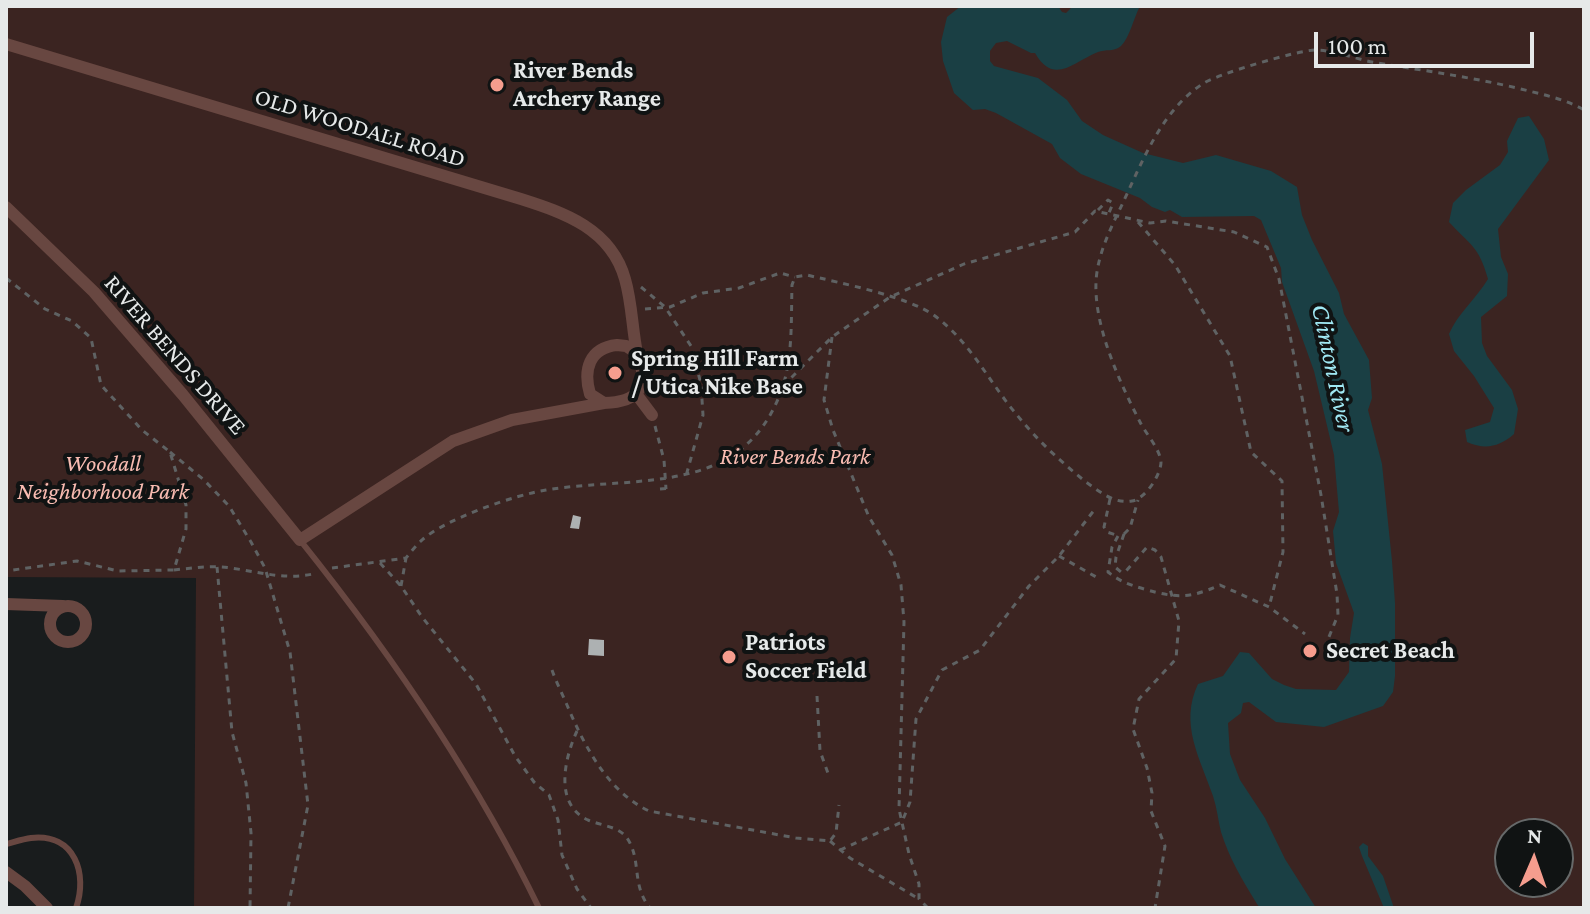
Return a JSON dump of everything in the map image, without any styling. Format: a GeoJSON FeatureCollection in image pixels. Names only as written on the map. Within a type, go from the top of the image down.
{"type":"FeatureCollection","features":[{"type":"Feature","properties":{"kind":"street","name":"OLD WOODALL ROAD"},"geometry":{"type":"LineString","coordinates":[[6,44],[560,211],[586,226],[606,243],[626,280],[642,378],[637,395]]}},
{"type":"Feature","properties":{"kind":"street","name":"RIVER BENDS DRIVE"},"geometry":{"type":"LineString","coordinates":[[6,207],[94,292],[183,395],[300,540]]}},
{"type":"Feature","properties":{"kind":"street"},"geometry":{"type":"LineString","coordinates":[[604,403],[592,398],[586,377],[589,361],[600,350],[627,339],[633,328]]}},
{"type":"Feature","properties":{"kind":"street"},"geometry":{"type":"LineString","coordinates":[[617,345],[626,346],[637,353]]}},
{"type":"Feature","properties":{"kind":"street"},"geometry":{"type":"LineString","coordinates":[[582,408],[589,389]]}},
{"type":"Feature","properties":{"kind":"street"},"geometry":{"type":"LineString","coordinates":[[300,540],[453,441],[512,420],[622,402],[637,395],[652,415]]}},
{"type":"Feature","properties":{"kind":"street"},"geometry":{"type":"LineString","coordinates":[[6,604],[78,609],[86,619],[85,632],[77,641],[59,640],[36,607]]}},
{"type":"Feature","properties":{"kind":"street"},"geometry":{"type":"LineString","coordinates":[[51,632],[52,615],[66,606]]}},
{"type":"Feature","properties":{"kind":"street"},"geometry":{"type":"LineString","coordinates":[[6,872],[47,908]]}},
{"type":"Feature","properties":{"kind":"lane"},"geometry":{"type":"LineString","coordinates":[[300,540],[417,696],[470,780],[539,908]]}},
{"type":"Feature","properties":{"kind":"lane"},"geometry":{"type":"LineString","coordinates":[[6,844],[34,837],[53,840],[72,852],[81,872],[82,892],[76,908]]}},
{"type":"Feature","properties":{"kind":"path"},"geometry":{"type":"LineString","coordinates":[[1155,908],[1165,846],[1151,811],[1152,793],[1133,729],[1139,699],[1176,659],[1179,621],[1161,557],[1155,550],[1147,547],[1126,571],[1121,572],[1115,567],[1138,500],[1153,483],[1161,465],[1160,457],[1120,378],[1096,302],[1100,257],[1152,141],[1176,109],[1206,82],[1312,50],[1460,74],[1550,96],[1584,110]]}},
{"type":"Feature","properties":{"kind":"path"},"geometry":{"type":"LineString","coordinates":[[783,386],[832,337],[890,297],[964,264],[1075,232],[1087,217],[1108,200],[1113,203],[1109,213]]}},
{"type":"Feature","properties":{"kind":"path"},"geometry":{"type":"LineString","coordinates":[[1097,211],[1138,222],[1166,221],[1234,232],[1267,247],[1279,279],[1291,338],[1337,594],[1338,615],[1326,644]]}},
{"type":"Feature","properties":{"kind":"path"},"geometry":{"type":"LineString","coordinates":[[1138,222],[1175,265],[1230,356],[1251,452],[1282,481],[1283,552],[1269,607]]}},
{"type":"Feature","properties":{"kind":"path"},"geometry":{"type":"LineString","coordinates":[[631,310],[665,307],[703,293],[739,288],[780,273],[795,277],[807,275],[919,307],[944,323],[967,345],[1015,413],[1067,467],[1110,499],[1138,500]]}},
{"type":"Feature","properties":{"kind":"path"},"geometry":{"type":"LineString","coordinates":[[401,586],[406,558],[423,538],[478,511],[542,491],[686,476],[711,467],[747,443],[770,417],[783,386],[791,339],[792,285],[795,277]]}},
{"type":"Feature","properties":{"kind":"path"},"geometry":{"type":"LineString","coordinates":[[6,278],[45,309],[72,321],[91,338],[101,385],[142,430],[204,480],[229,506],[262,562],[290,652],[308,805],[288,908]]}},
{"type":"Feature","properties":{"kind":"path"},"geometry":{"type":"LineString","coordinates":[[626,280],[636,283],[665,307],[691,346],[701,384],[703,415],[686,476]]}},
{"type":"Feature","properties":{"kind":"path"},"geometry":{"type":"LineString","coordinates":[[832,337],[824,400],[869,517],[892,555],[901,585],[904,622],[899,809],[919,884],[919,899]]}},
{"type":"Feature","properties":{"kind":"path"},"geometry":{"type":"LineString","coordinates":[[652,415],[660,441],[666,489]]}},
{"type":"Feature","properties":{"kind":"path"},"geometry":{"type":"LineString","coordinates":[[170,452],[186,505],[186,529],[174,570]]}},
{"type":"Feature","properties":{"kind":"path"},"geometry":{"type":"LineString","coordinates":[[660,489],[672,488]]}},
{"type":"Feature","properties":{"kind":"path"},"geometry":{"type":"LineString","coordinates":[[1110,499],[1104,527],[1107,532],[1118,536],[1124,534]]}},
{"type":"Feature","properties":{"kind":"path"},"geometry":{"type":"LineString","coordinates":[[840,850],[902,822],[910,802],[916,719],[942,670],[980,650],[1029,586],[1059,556],[1095,509]]}},
{"type":"Feature","properties":{"kind":"path"},"geometry":{"type":"LineString","coordinates":[[1118,536],[1109,558],[1108,572],[1117,580],[1171,597],[1200,594],[1220,585],[1269,607],[1305,634]]}},
{"type":"Feature","properties":{"kind":"path"},"geometry":{"type":"LineString","coordinates":[[1059,556],[1098,578]]}},
{"type":"Feature","properties":{"kind":"path"},"geometry":{"type":"LineString","coordinates":[[338,566],[406,558]]}},
{"type":"Feature","properties":{"kind":"path"},"geometry":{"type":"LineString","coordinates":[[6,571],[77,561],[118,571],[217,567],[287,577],[312,574]]}},
{"type":"Feature","properties":{"kind":"path"},"geometry":{"type":"LineString","coordinates":[[380,563],[476,684],[515,756],[534,782],[549,795],[558,820],[562,855],[577,889],[591,908]]}},
{"type":"Feature","properties":{"kind":"path"},"geometry":{"type":"LineString","coordinates":[[217,567],[232,732],[246,783],[251,833],[250,908]]}},
{"type":"Feature","properties":{"kind":"path"},"geometry":{"type":"LineString","coordinates":[[552,670],[577,731],[607,777],[633,803],[649,811],[796,838],[830,841],[928,908]]}},
{"type":"Feature","properties":{"kind":"path"},"geometry":{"type":"LineString","coordinates":[[817,696],[820,751],[829,776]]}},
{"type":"Feature","properties":{"kind":"path"},"geometry":{"type":"LineString","coordinates":[[577,731],[566,756],[565,785],[569,799],[584,818],[621,831],[628,840],[633,850],[638,886],[650,908]]}},
{"type":"Feature","properties":{"kind":"path"},"geometry":{"type":"LineString","coordinates":[[830,841],[836,833],[839,805]]}},
{"type":"Feature","properties":{"kind":"green space","name":"River Bends Park"},"geometry":{"type":"Polygon","coordinates":[[[6,6],[1584,6],[1584,908],[194,908],[196,578],[6,577],[6,6]]]}},
{"type":"Feature","properties":{"kind":"water","name":"Clinton River"},"geometry":{"type":"Polygon","coordinates":[[[961,6],[1058,6],[1066,13],[1073,6],[1140,6],[1121,46],[1098,52],[1064,69],[1049,68],[1035,53],[1007,41],[996,43],[990,51],[990,61],[994,66],[1038,78],[1067,100],[1082,121],[1103,135],[1143,153],[1183,163],[1216,155],[1271,171],[1297,187],[1302,215],[1312,240],[1339,293],[1344,314],[1369,360],[1372,398],[1368,410],[1382,464],[1392,561],[1395,603],[1393,692],[1383,706],[1324,727],[1276,722],[1249,702],[1243,703],[1241,713],[1228,723],[1230,754],[1240,780],[1316,908],[1260,908],[1257,904],[1224,842],[1194,741],[1190,713],[1198,684],[1223,676],[1240,652],[1249,653],[1272,679],[1296,689],[1336,690],[1349,672],[1354,613],[1336,563],[1333,531],[1339,512],[1334,455],[1314,371],[1282,282],[1281,268],[1261,220],[1254,216],[1182,217],[1170,210],[1165,212],[1140,198],[1081,174],[1060,158],[1052,144],[996,113],[985,109],[973,110],[954,93],[943,61],[941,42],[947,17],[961,6]]]}},
{"type":"Feature","properties":{"kind":"water"},"geometry":{"type":"Polygon","coordinates":[[[1529,116],[1544,139],[1549,160],[1498,229],[1501,257],[1508,274],[1507,296],[1481,317],[1482,343],[1487,356],[1512,390],[1518,409],[1514,434],[1503,442],[1480,446],[1467,442],[1465,430],[1490,422],[1494,408],[1454,351],[1449,334],[1488,279],[1477,253],[1449,222],[1453,203],[1500,165],[1508,152],[1507,141],[1518,118],[1529,116]]]}},
{"type":"Feature","properties":{"kind":"water"},"geometry":{"type":"Polygon","coordinates":[[[1363,843],[1368,846],[1368,856],[1383,876],[1394,908],[1384,908],[1359,847],[1363,843]]]}},
{"type":"Feature","properties":{"kind":"building"},"geometry":{"type":"Polygon","coordinates":[[[388,134],[395,136],[393,144],[385,142],[388,134]]]}},
{"type":"Feature","properties":{"kind":"building"},"geometry":{"type":"Polygon","coordinates":[[[573,515],[581,517],[579,529],[570,528],[573,515]]]}},
{"type":"Feature","properties":{"kind":"building"},"geometry":{"type":"Polygon","coordinates":[[[589,639],[604,640],[604,656],[588,655],[589,639]]]}},
{"type":"Feature","properties":{"kind":"place","name":"River Bends Archery Range"},"geometry":{"type":"Point","coordinates":[497,85]}},
{"type":"Feature","properties":{"kind":"place","name":"Spring Hill Farm / Utica Nike Base"},"geometry":{"type":"Point","coordinates":[615,373]}},
{"type":"Feature","properties":{"kind":"place","name":"Secret Beach"},"geometry":{"type":"Point","coordinates":[1310,651]}},
{"type":"Feature","properties":{"kind":"place","name":"Patriots Soccer Field"},"geometry":{"type":"Point","coordinates":[729,657]}},
{"type":"Feature","properties":{"kind":"park label","name":"Woodall Neighborhood Park"},"geometry":{"type":"Point","coordinates":[103,478]}}]}
